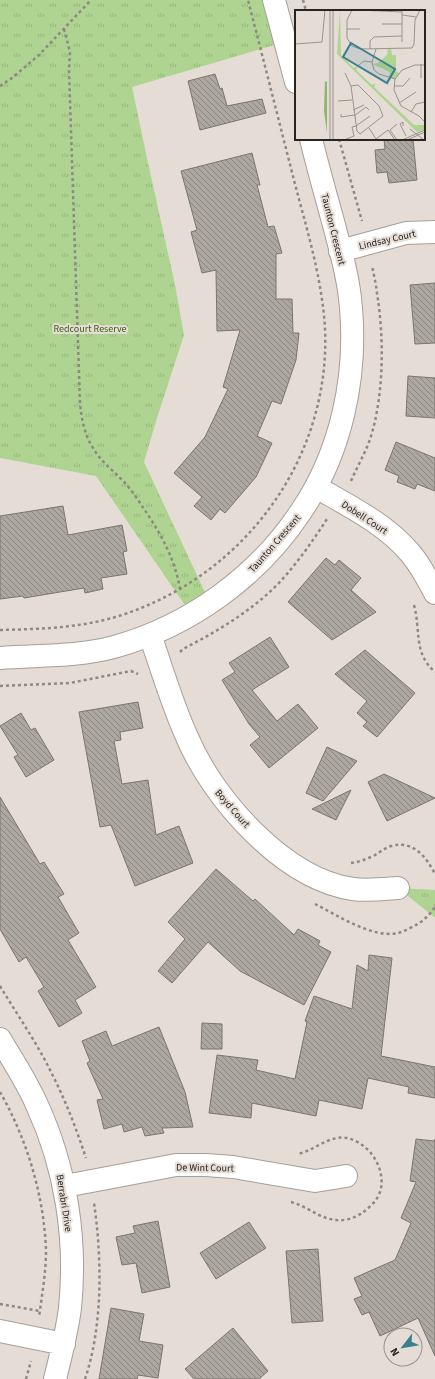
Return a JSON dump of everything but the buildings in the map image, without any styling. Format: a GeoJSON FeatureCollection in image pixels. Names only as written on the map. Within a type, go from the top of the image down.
{"type":"FeatureCollection","features":[{"type":"Feature","properties":{"kind":"street"},"geometry":{"type":"LineString","coordinates":[[274,0],[295,78]]}},
{"type":"Feature","properties":{"kind":"street","name":"Taunton Crescent"},"geometry":{"type":"LineString","coordinates":[[0,658],[90,652],[150,635],[173,624],[204,606],[241,579],[287,531],[302,510],[316,486],[332,450],[350,376],[352,353],[351,308],[340,251],[311,140]]}},
{"type":"Feature","properties":{"kind":"street","name":"Lindsay Court"},"geometry":{"type":"LineString","coordinates":[[340,251],[406,233],[435,232]]}},
{"type":"Feature","properties":{"kind":"street","name":"Dobell Court"},"geometry":{"type":"LineString","coordinates":[[316,486],[378,524],[391,534],[411,554],[435,594]]}},
{"type":"Feature","properties":{"kind":"street","name":"Boyd Court"},"geometry":{"type":"LineString","coordinates":[[150,635],[186,737],[197,758],[220,795],[253,831],[281,856],[304,871],[328,882],[354,889],[398,888]]}},
{"type":"Feature","properties":{"kind":"street","name":"Berrabri Drive"},"geometry":{"type":"LineString","coordinates":[[0,1039],[38,1106],[53,1146],[65,1186],[71,1246],[72,1275],[70,1308],[64,1344],[55,1379]]}},
{"type":"Feature","properties":{"kind":"street","name":"De Wint Court"},"geometry":{"type":"LineString","coordinates":[[65,1186],[176,1166],[192,1165],[233,1167],[315,1181],[346,1176]]}},
{"type":"Feature","properties":{"kind":"street"},"geometry":{"type":"LineString","coordinates":[[0,1331],[64,1344]]}},
{"type":"Feature","properties":{"kind":"path"},"geometry":{"type":"LineString","coordinates":[[0,86],[12,78],[39,55],[91,0]]}},
{"type":"Feature","properties":{"kind":"path"},"geometry":{"type":"LineString","coordinates":[[0,630],[76,626],[124,614],[180,589],[211,569],[238,545],[264,516],[286,486],[306,442],[317,407],[324,368],[325,346],[322,303],[312,251],[248,0]]}},
{"type":"Feature","properties":{"kind":"path"},"geometry":{"type":"LineString","coordinates":[[303,0],[306,10]]}},
{"type":"Feature","properties":{"kind":"path"},"geometry":{"type":"LineString","coordinates":[[64,29],[70,52],[69,78],[79,397],[85,432],[93,448],[104,464],[124,482],[158,529],[178,573],[180,589]]}},
{"type":"Feature","properties":{"kind":"path"},"geometry":{"type":"LineString","coordinates":[[339,140],[363,226]]}},
{"type":"Feature","properties":{"kind":"path"},"geometry":{"type":"LineString","coordinates":[[326,522],[331,524]]}},
{"type":"Feature","properties":{"kind":"path"},"geometry":{"type":"LineString","coordinates":[[413,600],[421,654],[426,663],[435,672]]}},
{"type":"Feature","properties":{"kind":"path"},"geometry":{"type":"LineString","coordinates":[[0,686],[70,683],[131,671],[139,674]]}},
{"type":"Feature","properties":{"kind":"path"},"geometry":{"type":"LineString","coordinates":[[345,863],[350,864],[367,859],[391,846],[402,845],[412,847],[422,853],[435,874]]}},
{"type":"Feature","properties":{"kind":"path"},"geometry":{"type":"LineString","coordinates":[[0,1092],[11,1113],[34,1173],[43,1218],[46,1250],[44,1286],[39,1320]]}},
{"type":"Feature","properties":{"kind":"path"},"geometry":{"type":"LineString","coordinates":[[0,1304],[40,1311]]}},
{"type":"Feature","properties":{"kind":"path"},"geometry":{"type":"LineString","coordinates":[[26,1379],[32,1357]]}},
{"type":"Feature","properties":{"kind":"green space","name":"Redcourt Reserve"},"geometry":{"type":"Polygon","coordinates":[[[0,0],[274,0],[285,42],[132,87],[175,285],[184,335],[144,462],[210,603],[191,614],[96,476],[0,458],[0,0]]]}},
{"type":"Feature","properties":{"kind":"green space"},"geometry":{"type":"Polygon","coordinates":[[[398,888],[435,890],[435,917],[434,917],[398,888]]]}}]}
